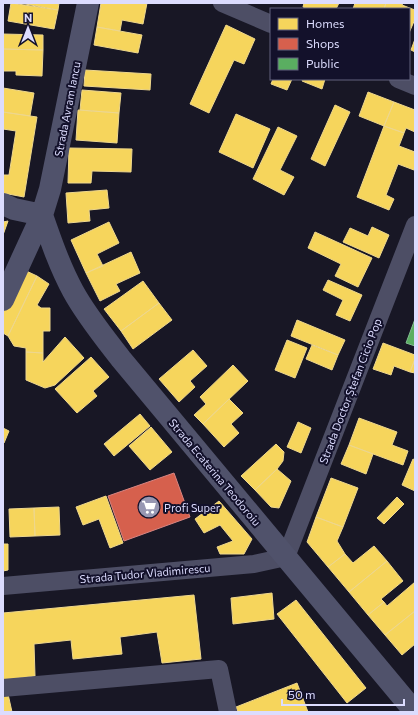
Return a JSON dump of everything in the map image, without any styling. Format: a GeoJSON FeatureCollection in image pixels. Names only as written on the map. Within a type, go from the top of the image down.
{"type":"FeatureCollection","features":[{"type":"Feature","properties":{"kind":"main road","name":"Strada Avram Iancu"},"geometry":{"type":"LineString","coordinates":[[3,300],[42,215],[54,176],[88,3]]}},
{"type":"Feature","properties":{"kind":"main road"},"geometry":{"type":"LineString","coordinates":[[3,204],[14,209],[42,215]]}},
{"type":"Feature","properties":{"kind":"main road","name":"Strada Ecaterina Teodoroiu"},"geometry":{"type":"LineString","coordinates":[[42,215],[62,268],[74,293],[120,359],[415,712]]}},
{"type":"Feature","properties":{"kind":"street"},"geometry":{"type":"LineString","coordinates":[[222,3],[270,24]]}},
{"type":"Feature","properties":{"kind":"street"},"geometry":{"type":"LineString","coordinates":[[400,80],[415,86]]}},
{"type":"Feature","properties":{"kind":"street","name":"Strada Doctor Ștefan Cicio Pop"},"geometry":{"type":"LineString","coordinates":[[286,557],[415,225]]}},
{"type":"Feature","properties":{"kind":"street","name":"Strada Tudor Vladimirescu"},"geometry":{"type":"LineString","coordinates":[[3,586],[254,564],[286,557]]}},
{"type":"Feature","properties":{"kind":"street"},"geometry":{"type":"LineString","coordinates":[[3,688],[218,669],[228,712]]}},
{"type":"Feature","properties":{"kind":"building: Homes"},"geometry":{"type":"Polygon","coordinates":[[[11,3],[58,10],[54,29],[8,21],[11,3]]]}},
{"type":"Feature","properties":{"kind":"building: Homes"},"geometry":{"type":"Polygon","coordinates":[[[20,3],[59,3],[58,10],[20,3]]]}},
{"type":"Feature","properties":{"kind":"building: Homes"},"geometry":{"type":"Polygon","coordinates":[[[101,3],[147,3],[143,24],[122,20],[120,31],[97,27],[101,3]]]}},
{"type":"Feature","properties":{"kind":"building: Homes"},"geometry":{"type":"Polygon","coordinates":[[[304,3],[339,3],[336,8],[303,7],[304,3]]]}},
{"type":"Feature","properties":{"kind":"building: Homes"},"geometry":{"type":"Polygon","coordinates":[[[355,3],[386,3],[384,8],[353,8],[355,3]]]}},
{"type":"Feature","properties":{"kind":"building: Homes"},"geometry":{"type":"Polygon","coordinates":[[[386,3],[403,3],[402,5],[410,8],[384,8],[386,3]]]}},
{"type":"Feature","properties":{"kind":"building: Homes"},"geometry":{"type":"Polygon","coordinates":[[[410,8],[415,10],[415,19],[410,31],[410,8]]]}},
{"type":"Feature","properties":{"kind":"building: Homes"},"geometry":{"type":"Polygon","coordinates":[[[226,25],[255,39],[244,64],[234,60],[209,113],[190,104],[226,25]]]}},
{"type":"Feature","properties":{"kind":"building: Homes"},"geometry":{"type":"Polygon","coordinates":[[[97,27],[142,35],[138,53],[94,45],[97,27]]]}},
{"type":"Feature","properties":{"kind":"building: Homes"},"geometry":{"type":"Polygon","coordinates":[[[3,34],[43,35],[43,50],[3,49],[3,34]]]}},
{"type":"Feature","properties":{"kind":"building: Homes"},"geometry":{"type":"Polygon","coordinates":[[[415,39],[415,52],[411,50],[415,39]]]}},
{"type":"Feature","properties":{"kind":"building: Homes"},"geometry":{"type":"Polygon","coordinates":[[[3,49],[43,50],[42,76],[16,75],[16,71],[3,71],[3,49]]]}},
{"type":"Feature","properties":{"kind":"building: Homes"},"geometry":{"type":"Polygon","coordinates":[[[85,70],[151,74],[150,90],[84,86],[85,70]]]}},
{"type":"Feature","properties":{"kind":"building: Homes"},"geometry":{"type":"Polygon","coordinates":[[[273,80],[292,80],[287,90],[271,84],[273,80]]]}},
{"type":"Feature","properties":{"kind":"building: Homes"},"geometry":{"type":"Polygon","coordinates":[[[302,80],[325,80],[322,89],[302,80]]]}},
{"type":"Feature","properties":{"kind":"building: Homes"},"geometry":{"type":"Polygon","coordinates":[[[3,88],[34,93],[30,116],[3,112],[3,88]]]}},
{"type":"Feature","properties":{"kind":"building: Homes"},"geometry":{"type":"Polygon","coordinates":[[[82,90],[121,93],[119,113],[80,110],[82,90]]]}},
{"type":"Feature","properties":{"kind":"building: Homes"},"geometry":{"type":"Polygon","coordinates":[[[368,92],[394,102],[384,126],[359,116],[368,92]]]}},
{"type":"Feature","properties":{"kind":"building: Homes"},"geometry":{"type":"Polygon","coordinates":[[[394,102],[415,110],[415,132],[406,128],[404,133],[384,126],[394,102]]]}},
{"type":"Feature","properties":{"kind":"building: Homes"},"geometry":{"type":"Polygon","coordinates":[[[335,105],[350,112],[325,166],[311,159],[335,105]]]}},
{"type":"Feature","properties":{"kind":"building: Homes"},"geometry":{"type":"Polygon","coordinates":[[[78,110],[119,113],[117,143],[76,140],[78,110]]]}},
{"type":"Feature","properties":{"kind":"building: Homes"},"geometry":{"type":"Polygon","coordinates":[[[3,112],[37,117],[24,197],[3,193],[3,175],[9,175],[16,131],[3,129],[3,112]]]}},
{"type":"Feature","properties":{"kind":"building: Homes"},"geometry":{"type":"Polygon","coordinates":[[[236,114],[270,129],[253,168],[219,152],[236,114]]]}},
{"type":"Feature","properties":{"kind":"building: Homes"},"geometry":{"type":"Polygon","coordinates":[[[384,126],[404,133],[399,146],[415,152],[414,170],[398,164],[386,195],[394,199],[389,210],[357,197],[384,126]]]}},
{"type":"Feature","properties":{"kind":"building: Homes"},"geometry":{"type":"Polygon","coordinates":[[[278,127],[297,136],[280,170],[294,177],[284,195],[253,179],[278,127]]]}},
{"type":"Feature","properties":{"kind":"building: Homes"},"geometry":{"type":"Polygon","coordinates":[[[69,148],[132,149],[131,172],[92,171],[91,183],[68,183],[69,148]]]}},
{"type":"Feature","properties":{"kind":"building: Homes"},"geometry":{"type":"Polygon","coordinates":[[[107,190],[109,208],[89,210],[90,221],[68,223],[66,193],[107,190]]]}},
{"type":"Feature","properties":{"kind":"building: Homes"},"geometry":{"type":"Polygon","coordinates":[[[8,221],[3,235],[3,222],[8,221]]]}},
{"type":"Feature","properties":{"kind":"building: Homes"},"geometry":{"type":"Polygon","coordinates":[[[109,222],[119,243],[97,254],[103,266],[86,273],[71,240],[109,222]]]}},
{"type":"Feature","properties":{"kind":"building: Homes"},"geometry":{"type":"Polygon","coordinates":[[[372,227],[389,235],[379,258],[343,242],[350,228],[368,236],[372,227]]]}},
{"type":"Feature","properties":{"kind":"building: Homes"},"geometry":{"type":"Polygon","coordinates":[[[315,232],[372,258],[358,287],[335,276],[341,264],[308,248],[315,232]]]}},
{"type":"Feature","properties":{"kind":"building: Homes"},"geometry":{"type":"Polygon","coordinates":[[[131,252],[140,273],[116,284],[120,291],[100,301],[86,273],[131,252]]]}},
{"type":"Feature","properties":{"kind":"building: Homes"},"geometry":{"type":"Polygon","coordinates":[[[22,269],[37,276],[8,336],[3,333],[3,308],[22,269]]]}},
{"type":"Feature","properties":{"kind":"building: Homes"},"geometry":{"type":"Polygon","coordinates":[[[37,276],[49,284],[37,305],[41,308],[50,308],[50,331],[43,331],[43,353],[26,352],[26,348],[14,346],[8,336],[37,276]]]}},
{"type":"Feature","properties":{"kind":"building: Homes"},"geometry":{"type":"Polygon","coordinates":[[[328,280],[362,295],[350,321],[336,315],[343,300],[323,290],[328,280]]]}},
{"type":"Feature","properties":{"kind":"building: Homes"},"geometry":{"type":"Polygon","coordinates":[[[143,281],[159,303],[121,331],[104,309],[143,281]]]}},
{"type":"Feature","properties":{"kind":"building: Homes"},"geometry":{"type":"Polygon","coordinates":[[[159,303],[172,320],[133,349],[121,331],[159,303]]]}},
{"type":"Feature","properties":{"kind":"building: Homes"},"geometry":{"type":"Polygon","coordinates":[[[297,320],[345,340],[338,355],[291,336],[297,320]]]}},
{"type":"Feature","properties":{"kind":"building: Homes"},"geometry":{"type":"Polygon","coordinates":[[[65,337],[84,358],[55,385],[45,388],[26,380],[26,352],[43,353],[43,362],[65,337]]]}},
{"type":"Feature","properties":{"kind":"building: Homes"},"geometry":{"type":"Polygon","coordinates":[[[287,340],[307,348],[295,378],[275,370],[287,340]]]}},
{"type":"Feature","properties":{"kind":"building: Homes"},"geometry":{"type":"Polygon","coordinates":[[[383,343],[415,355],[410,372],[394,366],[391,375],[373,369],[383,343]]]}},
{"type":"Feature","properties":{"kind":"building: Homes"},"geometry":{"type":"Polygon","coordinates":[[[312,345],[338,355],[332,370],[306,359],[312,345]]]}},
{"type":"Feature","properties":{"kind":"building: Homes"},"geometry":{"type":"Polygon","coordinates":[[[193,350],[207,366],[190,381],[195,387],[179,402],[159,379],[193,350]]]}},
{"type":"Feature","properties":{"kind":"building: Homes"},"geometry":{"type":"Polygon","coordinates":[[[91,357],[109,377],[93,391],[97,396],[77,413],[55,389],[91,357]]]}},
{"type":"Feature","properties":{"kind":"building: Homes"},"geometry":{"type":"Polygon","coordinates":[[[415,359],[415,373],[410,372],[415,359]]]}},
{"type":"Feature","properties":{"kind":"building: Homes"},"geometry":{"type":"Polygon","coordinates":[[[233,365],[248,381],[203,424],[194,415],[206,404],[200,397],[233,365]]]}},
{"type":"Feature","properties":{"kind":"building: Homes"},"geometry":{"type":"Polygon","coordinates":[[[229,399],[243,413],[231,424],[239,433],[224,447],[203,424],[229,399]]]}},
{"type":"Feature","properties":{"kind":"building: Homes"},"geometry":{"type":"Polygon","coordinates":[[[140,414],[150,426],[114,456],[104,444],[140,414]]]}},
{"type":"Feature","properties":{"kind":"building: Homes"},"geometry":{"type":"Polygon","coordinates":[[[359,418],[397,432],[392,445],[408,451],[403,465],[349,445],[359,418]]]}},
{"type":"Feature","properties":{"kind":"building: Homes"},"geometry":{"type":"Polygon","coordinates":[[[298,422],[311,428],[301,453],[287,447],[298,422]]]}},
{"type":"Feature","properties":{"kind":"building: Homes"},"geometry":{"type":"Polygon","coordinates":[[[151,427],[172,452],[150,470],[129,446],[151,427]]]}},
{"type":"Feature","properties":{"kind":"building: Homes"},"geometry":{"type":"Polygon","coordinates":[[[3,428],[9,431],[4,443],[3,443],[3,428]]]}},
{"type":"Feature","properties":{"kind":"building: Homes"},"geometry":{"type":"Polygon","coordinates":[[[276,444],[284,452],[283,461],[277,469],[255,490],[241,476],[276,444]]]}},
{"type":"Feature","properties":{"kind":"building: Homes"},"geometry":{"type":"Polygon","coordinates":[[[349,445],[373,454],[366,474],[341,464],[349,445]]]}},
{"type":"Feature","properties":{"kind":"building: Homes"},"geometry":{"type":"Polygon","coordinates":[[[413,459],[415,460],[415,491],[402,485],[413,459]]]}},
{"type":"Feature","properties":{"kind":"building: Homes"},"geometry":{"type":"Polygon","coordinates":[[[277,469],[291,481],[279,508],[271,507],[255,490],[277,469]]]}},
{"type":"Feature","properties":{"kind":"building: Homes"},"geometry":{"type":"Polygon","coordinates":[[[331,478],[358,488],[343,527],[316,517],[331,478]]]}},
{"type":"Feature","properties":{"kind":"building: Homes"},"geometry":{"type":"Polygon","coordinates":[[[106,496],[123,543],[110,548],[99,519],[83,525],[76,507],[106,496]]]}},
{"type":"Feature","properties":{"kind":"building: Homes"},"geometry":{"type":"Polygon","coordinates":[[[397,497],[404,504],[384,524],[377,518],[397,497]]]}},
{"type":"Feature","properties":{"kind":"building: Homes"},"geometry":{"type":"Polygon","coordinates":[[[219,501],[252,539],[244,554],[220,554],[217,547],[233,541],[220,525],[204,533],[195,519],[219,501]]]}},
{"type":"Feature","properties":{"kind":"building: Homes"},"geometry":{"type":"Polygon","coordinates":[[[59,507],[60,535],[35,536],[34,508],[59,507]]]}},
{"type":"Feature","properties":{"kind":"building: Homes"},"geometry":{"type":"Polygon","coordinates":[[[34,508],[35,536],[10,537],[9,509],[34,508]]]}},
{"type":"Feature","properties":{"kind":"building: Homes"},"geometry":{"type":"Polygon","coordinates":[[[316,517],[343,527],[337,541],[345,554],[328,567],[307,542],[316,517]]]}},
{"type":"Feature","properties":{"kind":"building: Homes"},"geometry":{"type":"Polygon","coordinates":[[[3,544],[8,544],[8,570],[3,571],[3,544]]]}},
{"type":"Feature","properties":{"kind":"building: Homes"},"geometry":{"type":"Polygon","coordinates":[[[374,546],[387,561],[349,592],[328,567],[345,554],[353,563],[374,546]]]}},
{"type":"Feature","properties":{"kind":"building: Homes"},"geometry":{"type":"Polygon","coordinates":[[[387,561],[403,581],[381,599],[384,602],[368,615],[349,592],[387,561]]]}},
{"type":"Feature","properties":{"kind":"building: Homes"},"geometry":{"type":"Polygon","coordinates":[[[415,582],[415,611],[385,635],[368,615],[384,602],[387,606],[415,582]]]}},
{"type":"Feature","properties":{"kind":"building: Homes"},"geometry":{"type":"Polygon","coordinates":[[[272,593],[274,619],[233,624],[231,598],[272,593]]]}},
{"type":"Feature","properties":{"kind":"building: Homes"},"geometry":{"type":"Polygon","coordinates":[[[194,595],[201,659],[162,663],[157,632],[120,637],[122,654],[73,659],[71,640],[34,644],[35,676],[3,680],[3,613],[194,595]]]}},
{"type":"Feature","properties":{"kind":"building: Homes"},"geometry":{"type":"Polygon","coordinates":[[[296,600],[366,688],[347,703],[277,614],[296,600]]]}},
{"type":"Feature","properties":{"kind":"building: Homes"},"geometry":{"type":"Polygon","coordinates":[[[415,611],[415,644],[402,655],[385,635],[415,611]]]}},
{"type":"Feature","properties":{"kind":"building: Homes"},"geometry":{"type":"Polygon","coordinates":[[[297,683],[308,712],[238,712],[236,707],[297,683]]]}},
{"type":"Feature","properties":{"kind":"building: Homes"},"geometry":{"type":"Polygon","coordinates":[[[8,694],[12,712],[3,712],[3,696],[8,694]]]}},
{"type":"Feature","properties":{"kind":"building: Shops","name":"Profi Super"},"geometry":{"type":"Polygon","coordinates":[[[174,473],[190,517],[124,541],[108,496],[174,473]]]}},
{"type":"Feature","properties":{"kind":"building: Public"},"geometry":{"type":"Polygon","coordinates":[[[415,319],[415,346],[406,343],[415,319]]]}},
{"type":"Feature","properties":{"kind":"place","name":"Profi Super"},"geometry":{"type":"Point","coordinates":[149,507]}}]}
